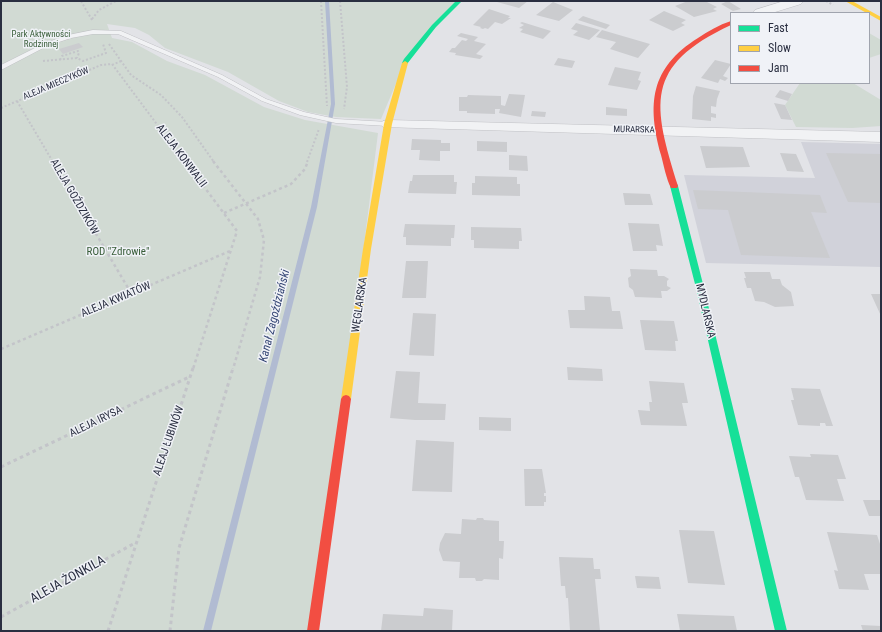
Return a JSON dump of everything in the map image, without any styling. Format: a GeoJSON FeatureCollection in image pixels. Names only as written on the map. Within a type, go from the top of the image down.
{"type":"FeatureCollection","features":[{"type":"Feature","properties":{"kind":"street","name":"WĘGLARSKA"},"geometry":{"type":"LineString","coordinates":[[313,631],[367,249],[388,124],[406,60],[434,26],[459,1]]}},
{"type":"Feature","properties":{"kind":"street"},"geometry":{"type":"LineString","coordinates":[[762,12],[797,1]]}},
{"type":"Feature","properties":{"kind":"street"},"geometry":{"type":"LineString","coordinates":[[848,1],[868,12]]}},
{"type":"Feature","properties":{"kind":"street"},"geometry":{"type":"LineString","coordinates":[[870,13],[881,19]]}},
{"type":"Feature","properties":{"kind":"street","name":"MYDLARSKA"},"geometry":{"type":"LineString","coordinates":[[730,23],[702,37],[686,48],[674,61],[665,76],[658,95],[657,111],[659,131],[686,234],[781,631]]}},
{"type":"Feature","properties":{"kind":"street","name":"MURARSKA"},"geometry":{"type":"LineString","coordinates":[[388,124],[881,137]]}},
{"type":"Feature","properties":{"kind":"lane"},"geometry":{"type":"LineString","coordinates":[[1,68],[60,39],[100,31],[119,32],[220,76],[276,105],[302,114],[323,120],[388,124]]}},
{"type":"Feature","properties":{"kind":"path"},"geometry":{"type":"LineString","coordinates":[[81,1],[100,31]]}},
{"type":"Feature","properties":{"kind":"path"},"geometry":{"type":"LineString","coordinates":[[92,19],[99,10],[116,1]]}},
{"type":"Feature","properties":{"kind":"path"},"geometry":{"type":"LineString","coordinates":[[224,213],[291,184],[305,169],[328,104],[321,1]]}},
{"type":"Feature","properties":{"kind":"path"},"geometry":{"type":"LineString","coordinates":[[339,121],[346,88],[340,1]]}},
{"type":"Feature","properties":{"kind":"path"},"geometry":{"type":"LineString","coordinates":[[60,60],[62,56],[78,51],[79,53],[77,58],[83,62],[106,53],[102,40],[108,42],[131,76],[162,95],[182,117],[194,136],[258,219],[264,240],[260,277],[179,548],[170,631]]}},
{"type":"Feature","properties":{"kind":"path","name":"ALEJA MIECZYKÓW"},"geometry":{"type":"LineString","coordinates":[[1,108],[102,65],[121,62]]}},
{"type":"Feature","properties":{"kind":"path","name":"ALEJA KONWALII"},"geometry":{"type":"LineString","coordinates":[[112,64],[237,231],[230,251]]}},
{"type":"Feature","properties":{"kind":"path","name":"ALEJA GOŹDZIKÓW"},"geometry":{"type":"LineString","coordinates":[[17,101],[131,294]]}},
{"type":"Feature","properties":{"kind":"path","name":"ALEJA KWIATÓW"},"geometry":{"type":"LineString","coordinates":[[1,349],[230,251]]}},
{"type":"Feature","properties":{"kind":"path","name":"ALEAJ ŁUBINÓW"},"geometry":{"type":"LineString","coordinates":[[108,631],[230,251]]}},
{"type":"Feature","properties":{"kind":"path","name":"ALEJA IRYSA"},"geometry":{"type":"LineString","coordinates":[[1,467],[191,376]]}},
{"type":"Feature","properties":{"kind":"path","name":"ALEJA ŻONKILA"},"geometry":{"type":"LineString","coordinates":[[1,617],[135,543]]}},
{"type":"Feature","properties":{"kind":"shaded area"},"geometry":{"type":"Polygon","coordinates":[[[801,142],[881,144],[881,267],[706,263],[684,175],[815,178],[801,142]]]}},
{"type":"Feature","properties":{"kind":"green space"},"geometry":{"type":"Polygon","coordinates":[[[1,1],[460,1],[406,60],[381,119],[336,117],[308,112],[279,101],[228,72],[165,48],[149,35],[135,28],[107,24],[112,38],[132,42],[167,61],[205,75],[264,107],[305,120],[378,133],[316,631],[1,631],[1,1]]]}},
{"type":"Feature","properties":{"kind":"green space"},"geometry":{"type":"Polygon","coordinates":[[[870,34],[881,40],[881,54],[870,58],[870,34]]]}},
{"type":"Feature","properties":{"kind":"green space"},"geometry":{"type":"Polygon","coordinates":[[[799,84],[855,84],[881,100],[881,126],[852,128],[796,127],[785,105],[799,84]]]}},
{"type":"Feature","properties":{"kind":"building"},"geometry":{"type":"Polygon","coordinates":[[[528,1],[519,8],[497,2],[528,1]]]}},
{"type":"Feature","properties":{"kind":"building"},"geometry":{"type":"Polygon","coordinates":[[[688,1],[705,1],[717,7],[713,9],[717,11],[694,17],[675,6],[688,1]]]}},
{"type":"Feature","properties":{"kind":"building"},"geometry":{"type":"Polygon","coordinates":[[[728,1],[741,9],[733,11],[721,4],[728,1]]]}},
{"type":"Feature","properties":{"kind":"building"},"geometry":{"type":"Polygon","coordinates":[[[553,2],[573,10],[559,21],[536,15],[553,2]]]}},
{"type":"Feature","properties":{"kind":"building"},"geometry":{"type":"Polygon","coordinates":[[[489,9],[510,16],[508,18],[511,18],[502,24],[495,22],[488,29],[483,29],[473,25],[489,9]]]}},
{"type":"Feature","properties":{"kind":"building"},"geometry":{"type":"Polygon","coordinates":[[[664,11],[686,20],[681,23],[685,25],[673,31],[649,20],[664,11]]]}},
{"type":"Feature","properties":{"kind":"building"},"geometry":{"type":"Polygon","coordinates":[[[583,16],[610,25],[606,29],[578,20],[583,16]]]}},
{"type":"Feature","properties":{"kind":"building"},"geometry":{"type":"Polygon","coordinates":[[[522,22],[551,31],[543,39],[520,32],[523,29],[519,28],[524,25],[520,23],[522,22]]]}},
{"type":"Feature","properties":{"kind":"building"},"geometry":{"type":"Polygon","coordinates":[[[576,23],[600,30],[589,40],[573,35],[578,31],[571,29],[576,23]]]}},
{"type":"Feature","properties":{"kind":"building"},"geometry":{"type":"Polygon","coordinates":[[[602,30],[650,44],[638,58],[610,49],[616,42],[596,37],[602,30]]]}},
{"type":"Feature","properties":{"kind":"building"},"geometry":{"type":"Polygon","coordinates":[[[461,33],[478,37],[474,41],[486,44],[476,54],[483,56],[480,59],[455,55],[456,53],[449,52],[462,40],[466,41],[468,39],[457,36],[461,33]]]}},
{"type":"Feature","properties":{"kind":"building"},"geometry":{"type":"Polygon","coordinates":[[[79,43],[83,47],[63,54],[59,49],[79,43]]]}},
{"type":"Feature","properties":{"kind":"building"},"geometry":{"type":"Polygon","coordinates":[[[558,58],[575,61],[572,68],[554,65],[558,58]]]}},
{"type":"Feature","properties":{"kind":"building"},"geometry":{"type":"Polygon","coordinates":[[[715,60],[730,64],[723,76],[728,78],[725,81],[720,79],[718,83],[701,78],[715,60]]]}},
{"type":"Feature","properties":{"kind":"building"},"geometry":{"type":"Polygon","coordinates":[[[615,67],[641,72],[638,80],[641,81],[637,90],[608,85],[615,67]]]}},
{"type":"Feature","properties":{"kind":"building"},"geometry":{"type":"Polygon","coordinates":[[[696,86],[720,91],[716,107],[711,106],[711,113],[716,114],[716,118],[711,117],[711,121],[692,119],[693,96],[696,86]]]}},
{"type":"Feature","properties":{"kind":"building"},"geometry":{"type":"Polygon","coordinates":[[[780,90],[792,94],[788,101],[775,97],[780,90]]]}},
{"type":"Feature","properties":{"kind":"building"},"geometry":{"type":"Polygon","coordinates":[[[509,94],[525,95],[521,117],[499,113],[500,109],[495,109],[495,114],[467,113],[467,111],[459,111],[459,97],[467,97],[468,95],[501,96],[501,105],[505,106],[509,94]]]}},
{"type":"Feature","properties":{"kind":"building"},"geometry":{"type":"Polygon","coordinates":[[[774,103],[785,105],[792,120],[781,119],[774,103]]]}},
{"type":"Feature","properties":{"kind":"building"},"geometry":{"type":"Polygon","coordinates":[[[606,107],[627,109],[627,116],[606,115],[606,107]]]}},
{"type":"Feature","properties":{"kind":"building"},"geometry":{"type":"Polygon","coordinates":[[[532,111],[546,112],[545,117],[531,116],[532,111]]]}},
{"type":"Feature","properties":{"kind":"building"},"geometry":{"type":"Polygon","coordinates":[[[412,139],[441,140],[441,143],[450,143],[450,151],[440,151],[440,161],[419,160],[420,150],[411,150],[412,139]]]}},
{"type":"Feature","properties":{"kind":"building"},"geometry":{"type":"Polygon","coordinates":[[[477,141],[507,142],[507,152],[477,151],[477,141]]]}},
{"type":"Feature","properties":{"kind":"building"},"geometry":{"type":"Polygon","coordinates":[[[700,146],[743,147],[750,167],[706,168],[700,146]]]}},
{"type":"Feature","properties":{"kind":"building"},"geometry":{"type":"Polygon","coordinates":[[[780,153],[796,154],[804,172],[787,171],[780,153]]]}},
{"type":"Feature","properties":{"kind":"building"},"geometry":{"type":"Polygon","coordinates":[[[826,153],[881,154],[881,203],[848,202],[826,153]]]}},
{"type":"Feature","properties":{"kind":"building"},"geometry":{"type":"Polygon","coordinates":[[[509,155],[527,156],[528,171],[509,170],[509,155]]]}},
{"type":"Feature","properties":{"kind":"building"},"geometry":{"type":"Polygon","coordinates":[[[413,175],[454,175],[454,182],[457,182],[456,194],[408,193],[410,181],[412,181],[413,175]]]}},
{"type":"Feature","properties":{"kind":"building"},"geometry":{"type":"Polygon","coordinates":[[[475,176],[517,177],[517,184],[520,184],[520,196],[472,195],[472,183],[475,183],[475,176]]]}},
{"type":"Feature","properties":{"kind":"building"},"geometry":{"type":"Polygon","coordinates":[[[693,190],[820,195],[827,213],[811,212],[830,258],[741,255],[728,210],[698,209],[693,190]]]}},
{"type":"Feature","properties":{"kind":"building"},"geometry":{"type":"Polygon","coordinates":[[[623,193],[650,194],[653,205],[625,205],[623,193]]]}},
{"type":"Feature","properties":{"kind":"building"},"geometry":{"type":"Polygon","coordinates":[[[628,223],[659,224],[663,246],[656,245],[657,251],[633,251],[628,223]]]}},
{"type":"Feature","properties":{"kind":"building"},"geometry":{"type":"Polygon","coordinates":[[[405,224],[455,225],[454,238],[451,238],[451,246],[406,245],[406,237],[403,237],[405,224]]]}},
{"type":"Feature","properties":{"kind":"building"},"geometry":{"type":"Polygon","coordinates":[[[471,227],[521,228],[522,241],[519,241],[519,249],[474,248],[474,240],[471,240],[471,227]]]}},
{"type":"Feature","properties":{"kind":"building"},"geometry":{"type":"Polygon","coordinates":[[[406,261],[428,261],[426,298],[402,298],[406,261]]]}},
{"type":"Feature","properties":{"kind":"building"},"geometry":{"type":"Polygon","coordinates":[[[630,269],[657,270],[658,276],[664,276],[669,279],[667,281],[667,286],[671,288],[667,291],[661,291],[662,298],[635,297],[633,290],[629,287],[628,278],[631,276],[630,269]]]}},
{"type":"Feature","properties":{"kind":"building"},"geometry":{"type":"Polygon","coordinates":[[[744,272],[770,272],[772,279],[780,279],[782,285],[791,292],[794,306],[775,307],[764,302],[755,301],[751,288],[747,288],[744,272]]]}},
{"type":"Feature","properties":{"kind":"building"},"geometry":{"type":"Polygon","coordinates":[[[871,294],[881,294],[881,316],[871,294]]]}},
{"type":"Feature","properties":{"kind":"building"},"geometry":{"type":"Polygon","coordinates":[[[584,296],[610,297],[612,311],[620,311],[623,329],[570,328],[568,310],[585,310],[584,296]]]}},
{"type":"Feature","properties":{"kind":"building"},"geometry":{"type":"Polygon","coordinates":[[[413,313],[436,314],[434,356],[409,355],[413,313]]]}},
{"type":"Feature","properties":{"kind":"building"},"geometry":{"type":"Polygon","coordinates":[[[640,320],[674,321],[678,341],[675,341],[676,351],[645,350],[640,320]]]}},
{"type":"Feature","properties":{"kind":"building"},"geometry":{"type":"Polygon","coordinates":[[[567,367],[602,369],[603,381],[568,380],[567,367]]]}},
{"type":"Feature","properties":{"kind":"building"},"geometry":{"type":"Polygon","coordinates":[[[396,371],[420,372],[418,403],[446,404],[445,420],[390,418],[396,371]]]}},
{"type":"Feature","properties":{"kind":"building"},"geometry":{"type":"Polygon","coordinates":[[[649,381],[684,383],[688,403],[682,403],[687,426],[641,425],[638,410],[650,411],[649,402],[652,402],[649,381]]]}},
{"type":"Feature","properties":{"kind":"building"},"geometry":{"type":"Polygon","coordinates":[[[791,388],[820,389],[833,426],[826,426],[825,423],[820,423],[820,426],[798,425],[791,400],[794,400],[791,388]]]}},
{"type":"Feature","properties":{"kind":"building"},"geometry":{"type":"Polygon","coordinates":[[[479,417],[511,418],[511,431],[479,430],[479,417]]]}},
{"type":"Feature","properties":{"kind":"building"},"geometry":{"type":"Polygon","coordinates":[[[416,440],[454,442],[452,492],[412,491],[416,440]]]}},
{"type":"Feature","properties":{"kind":"building"},"geometry":{"type":"Polygon","coordinates":[[[810,454],[838,455],[846,479],[837,479],[844,501],[806,500],[799,477],[795,477],[789,456],[811,457],[810,454]]]}},
{"type":"Feature","properties":{"kind":"building"},"geometry":{"type":"Polygon","coordinates":[[[524,469],[542,469],[546,493],[544,493],[544,496],[546,496],[546,502],[544,502],[544,506],[525,506],[524,469]]]}},
{"type":"Feature","properties":{"kind":"building"},"geometry":{"type":"Polygon","coordinates":[[[863,500],[881,500],[881,516],[869,516],[863,500]]]}},
{"type":"Feature","properties":{"kind":"building"},"geometry":{"type":"Polygon","coordinates":[[[477,518],[499,521],[499,541],[504,541],[503,559],[499,558],[499,580],[484,579],[482,581],[476,581],[475,578],[459,578],[460,562],[443,561],[439,550],[440,543],[445,533],[461,534],[462,519],[476,520],[477,518]]]}},
{"type":"Feature","properties":{"kind":"building"},"geometry":{"type":"Polygon","coordinates":[[[679,530],[714,531],[725,585],[688,583],[679,530]]]}},
{"type":"Feature","properties":{"kind":"building"},"geometry":{"type":"Polygon","coordinates":[[[827,532],[877,535],[881,547],[881,574],[864,574],[869,590],[839,589],[834,570],[838,571],[827,532]]]}},
{"type":"Feature","properties":{"kind":"building"},"geometry":{"type":"Polygon","coordinates":[[[559,557],[593,558],[594,569],[600,569],[601,579],[595,579],[600,631],[570,631],[568,598],[566,598],[565,586],[561,586],[559,557]]]}},
{"type":"Feature","properties":{"kind":"building"},"geometry":{"type":"Polygon","coordinates":[[[635,576],[659,577],[661,589],[637,588],[635,576]]]}},
{"type":"Feature","properties":{"kind":"building"},"geometry":{"type":"Polygon","coordinates":[[[424,608],[453,610],[452,631],[381,631],[383,614],[423,616],[424,608]]]}},
{"type":"Feature","properties":{"kind":"building"},"geometry":{"type":"Polygon","coordinates":[[[677,614],[734,616],[737,631],[680,631],[677,614]]]}},
{"type":"Feature","properties":{"kind":"building"},"geometry":{"type":"Polygon","coordinates":[[[861,625],[881,626],[881,631],[863,631],[861,625]]]}},
{"type":"Feature","properties":{"kind":"waterway","name":"Kanał Zagoździański"},"geometry":{"type":"LineString","coordinates":[[207,631],[314,207],[333,104],[327,1]]}},
{"type":"Feature","properties":{"kind":"traffic: fast"},"geometry":{"type":"LineString","coordinates":[[405,63],[434,26],[459,1]]}},
{"type":"Feature","properties":{"kind":"traffic: fast"},"geometry":{"type":"LineString","coordinates":[[674,186],[699,284],[781,631]]}},
{"type":"Feature","properties":{"kind":"traffic: slow"},"geometry":{"type":"LineString","coordinates":[[848,1],[868,12]]}},
{"type":"Feature","properties":{"kind":"traffic: slow"},"geometry":{"type":"LineString","coordinates":[[870,13],[881,19]]}},
{"type":"Feature","properties":{"kind":"traffic: slow"},"geometry":{"type":"LineString","coordinates":[[346,399],[367,249],[388,124],[405,63]]}},
{"type":"Feature","properties":{"kind":"traffic: jam"},"geometry":{"type":"LineString","coordinates":[[674,186],[661,142],[657,120],[657,98],[660,84],[674,61],[684,52],[706,35],[730,24]]}},
{"type":"Feature","properties":{"kind":"traffic: jam"},"geometry":{"type":"LineString","coordinates":[[313,631],[346,399]]}},
{"type":"Feature","properties":{"kind":"park label","name":"Park Aktywności Rodzinnej"},"geometry":{"type":"Point","coordinates":[41,40]}},
{"type":"Feature","properties":{"kind":"park label","name":"ROD \"Zdrowie\""},"geometry":{"type":"Point","coordinates":[118,252]}}]}
